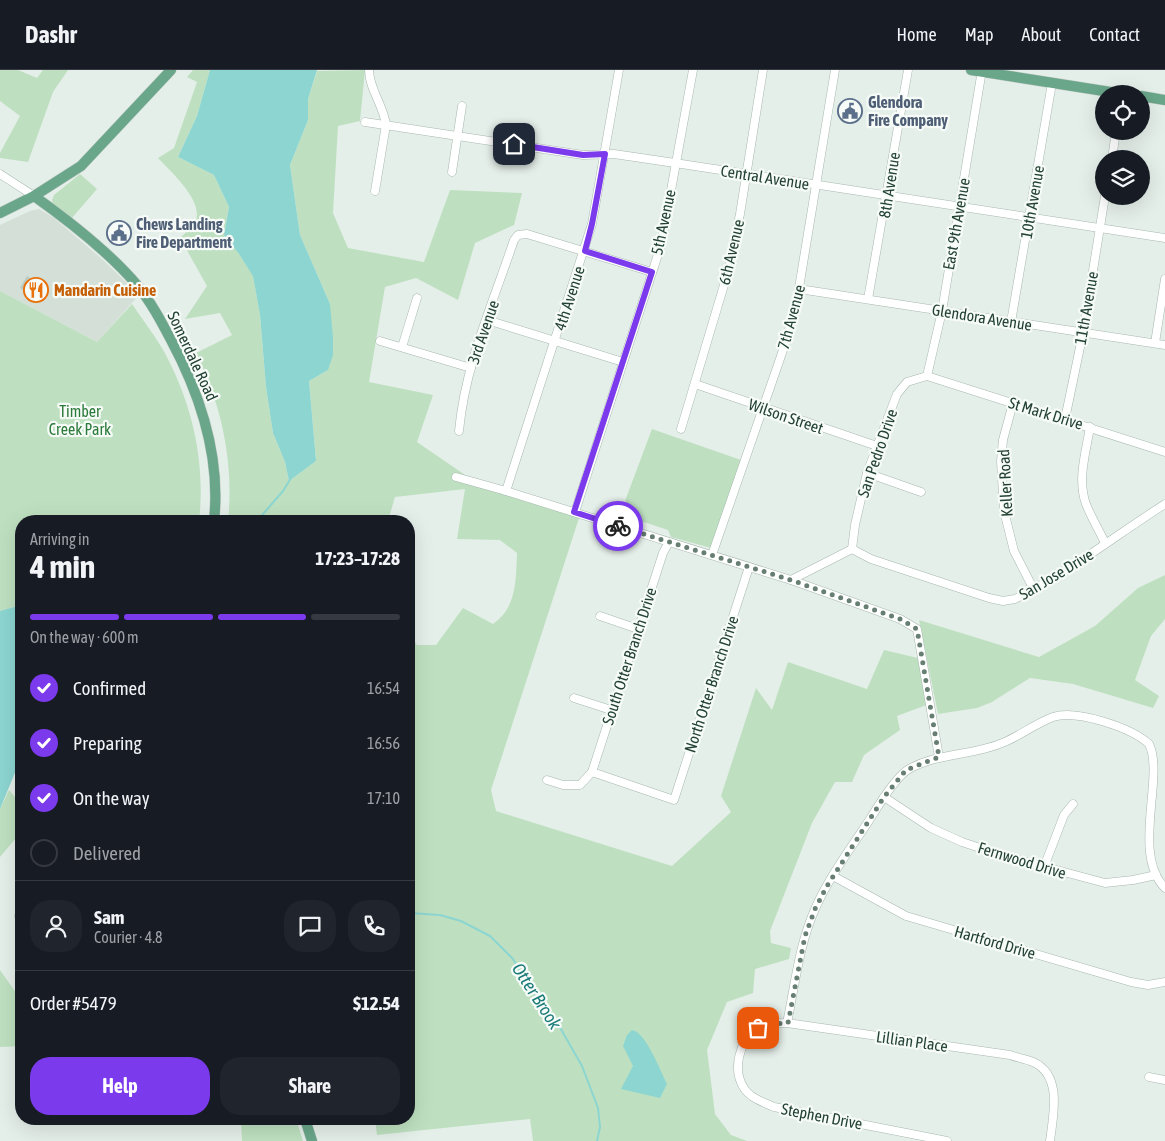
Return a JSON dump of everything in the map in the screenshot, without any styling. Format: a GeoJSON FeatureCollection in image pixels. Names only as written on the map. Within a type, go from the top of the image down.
{"type":"FeatureCollection","features":[{"type":"Feature","properties":{"kind":"main road"},"geometry":{"type":"LineString","coordinates":[[0,213],[34,196],[80,166],[172,70]]}},
{"type":"Feature","properties":{"kind":"main road"},"geometry":{"type":"LineString","coordinates":[[978,71],[1095,90]]}},
{"type":"Feature","properties":{"kind":"main road"},"geometry":{"type":"LineString","coordinates":[[1150,98],[1165,100]]}},
{"type":"Feature","properties":{"kind":"main road","name":"Somerdale Road"},"geometry":{"type":"LineString","coordinates":[[34,196],[82,233],[125,272],[139,287],[160,318],[195,388],[203,414],[211,444],[215,472],[214,515]]}},
{"type":"Feature","properties":{"kind":"main road"},"geometry":{"type":"LineString","coordinates":[[308,1125],[312,1141]]}},
{"type":"Feature","properties":{"kind":"street"},"geometry":{"type":"LineString","coordinates":[[369,70],[377,98],[385,115],[386,125],[375,191]]}},
{"type":"Feature","properties":{"kind":"street","name":"4th Avenue"},"geometry":{"type":"LineString","coordinates":[[506,491],[585,251],[592,224],[619,70]]}},
{"type":"Feature","properties":{"kind":"street","name":"5th Avenue"},"geometry":{"type":"LineString","coordinates":[[574,512],[661,245],[693,70]]}},
{"type":"Feature","properties":{"kind":"street","name":"6th Avenue"},"geometry":{"type":"LineString","coordinates":[[681,429],[727,275],[747,174],[763,70]]}},
{"type":"Feature","properties":{"kind":"street","name":"7th Avenue"},"geometry":{"type":"LineString","coordinates":[[712,555],[782,353],[799,288],[835,70]]}},
{"type":"Feature","properties":{"kind":"street","name":"8th Avenue"},"geometry":{"type":"LineString","coordinates":[[868,299],[888,195],[908,70]]}},
{"type":"Feature","properties":{"kind":"street","name":"East 9th Avenue"},"geometry":{"type":"LineString","coordinates":[[927,376],[942,311],[960,206],[978,71]]}},
{"type":"Feature","properties":{"kind":"street","name":"10th Avenue"},"geometry":{"type":"LineString","coordinates":[[1011,322],[1052,83]]}},
{"type":"Feature","properties":{"kind":"street"},"geometry":{"type":"LineString","coordinates":[[452,172],[462,106]]}},
{"type":"Feature","properties":{"kind":"street","name":"Central Avenue"},"geometry":{"type":"LineString","coordinates":[[365,122],[583,155],[614,154],[1165,238]]}},
{"type":"Feature","properties":{"kind":"street"},"geometry":{"type":"LineString","coordinates":[[0,174],[34,196]]}},
{"type":"Feature","properties":{"kind":"street","name":"11th Avenue"},"geometry":{"type":"LineString","coordinates":[[1065,419],[1083,333],[1104,205]]}},
{"type":"Feature","properties":{"kind":"street","name":"3rd Avenue"},"geometry":{"type":"LineString","coordinates":[[459,431],[462,400],[470,368],[514,240],[518,235],[527,234],[585,251]]}},
{"type":"Feature","properties":{"kind":"street"},"geometry":{"type":"LineString","coordinates":[[585,251],[652,272]]}},
{"type":"Feature","properties":{"kind":"street"},"geometry":{"type":"LineString","coordinates":[[1155,344],[1165,279]]}},
{"type":"Feature","properties":{"kind":"street","name":"Glendora Avenue"},"geometry":{"type":"LineString","coordinates":[[799,288],[1165,345]]}},
{"type":"Feature","properties":{"kind":"street"},"geometry":{"type":"LineString","coordinates":[[402,347],[418,298]]}},
{"type":"Feature","properties":{"kind":"street"},"geometry":{"type":"LineString","coordinates":[[487,320],[623,362]]}},
{"type":"Feature","properties":{"kind":"street"},"geometry":{"type":"LineString","coordinates":[[380,341],[470,368]]}},
{"type":"Feature","properties":{"kind":"street","name":"St Mark Drive"},"geometry":{"type":"LineString","coordinates":[[927,376],[1165,452]]}},
{"type":"Feature","properties":{"kind":"street","name":"San Pedro Drive"},"geometry":{"type":"LineString","coordinates":[[852,548],[867,473],[901,388],[907,382],[927,376]]}},
{"type":"Feature","properties":{"kind":"street","name":"Wilson Street"},"geometry":{"type":"LineString","coordinates":[[696,384],[877,446]]}},
{"type":"Feature","properties":{"kind":"street","name":"Keller Road"},"geometry":{"type":"LineString","coordinates":[[1013,402],[1003,440],[1001,461],[1004,511],[1014,551],[1034,590]]}},
{"type":"Feature","properties":{"kind":"street"},"geometry":{"type":"LineString","coordinates":[[1090,427],[1082,473],[1082,489],[1086,505],[1105,543]]}},
{"type":"Feature","properties":{"kind":"street"},"geometry":{"type":"LineString","coordinates":[[867,473],[921,492]]}},
{"type":"Feature","properties":{"kind":"street"},"geometry":{"type":"LineString","coordinates":[[456,477],[791,580],[900,619],[917,629],[939,757]]}},
{"type":"Feature","properties":{"kind":"street","name":"San Jose Drive"},"geometry":{"type":"LineString","coordinates":[[852,548],[871,559],[1003,601],[1015,599],[1034,590],[1165,504]]}},
{"type":"Feature","properties":{"kind":"street","name":"South Otter Branch Drive"},"geometry":{"type":"LineString","coordinates":[[592,772],[663,553],[669,542]]}},
{"type":"Feature","properties":{"kind":"street"},"geometry":{"type":"LineString","coordinates":[[791,580],[852,548]]}},
{"type":"Feature","properties":{"kind":"street","name":"North Otter Branch Drive"},"geometry":{"type":"LineString","coordinates":[[592,772],[674,800],[749,567]]}},
{"type":"Feature","properties":{"kind":"street"},"geometry":{"type":"LineString","coordinates":[[600,616],[638,629]]}},
{"type":"Feature","properties":{"kind":"street"},"geometry":{"type":"LineString","coordinates":[[574,698],[611,710]]}},
{"type":"Feature","properties":{"kind":"street"},"geometry":{"type":"LineString","coordinates":[[788,1023],[805,936],[815,909],[833,876],[884,797],[906,770],[924,762],[939,757],[981,750],[1005,742],[1053,717],[1064,714],[1082,716],[1142,738],[1150,745],[1160,764],[1160,785],[1153,833],[1156,875],[1165,888]]}},
{"type":"Feature","properties":{"kind":"street"},"geometry":{"type":"LineString","coordinates":[[547,780],[563,785],[580,785],[592,772]]}},
{"type":"Feature","properties":{"kind":"street","name":"Fernwood Drive"},"geometry":{"type":"LineString","coordinates":[[884,797],[931,828],[962,842],[1044,867],[1105,883],[1156,875]]}},
{"type":"Feature","properties":{"kind":"street"},"geometry":{"type":"LineString","coordinates":[[1044,867],[1064,815],[1073,804]]}},
{"type":"Feature","properties":{"kind":"street","name":"Hartford Drive"},"geometry":{"type":"LineString","coordinates":[[833,876],[885,907],[906,916],[1131,982],[1148,985],[1165,982]]}},
{"type":"Feature","properties":{"kind":"street","name":"Lillian Place"},"geometry":{"type":"LineString","coordinates":[[739,1076],[739,1053],[758,1028],[771,1024],[788,1023],[1010,1056],[1034,1062],[1043,1069],[1048,1077],[1054,1092],[1050,1141]]}},
{"type":"Feature","properties":{"kind":"street","name":"Stephen Drive"},"geometry":{"type":"LineString","coordinates":[[739,1076],[744,1088],[750,1095],[774,1106],[945,1141]]}},
{"type":"Feature","properties":{"kind":"street"},"geometry":{"type":"LineString","coordinates":[[1149,1077],[1165,1080]]}},
{"type":"Feature","properties":{"kind":"shaded area"},"geometry":{"type":"Polygon","coordinates":[[[39,209],[54,218],[103,260],[138,296],[97,342],[0,291],[0,225],[30,211],[39,209]]]}},
{"type":"Feature","properties":{"kind":"green space"},"geometry":{"type":"Polygon","coordinates":[[[0,70],[18,70],[37,78],[43,70],[68,70],[53,92],[28,162],[0,158],[0,153],[20,116],[0,101],[0,70]]]}},
{"type":"Feature","properties":{"kind":"green space"},"geometry":{"type":"Polygon","coordinates":[[[193,70],[210,70],[197,116],[178,157],[214,175],[229,207],[224,235],[253,275],[260,315],[266,387],[273,433],[285,462],[289,481],[316,461],[309,381],[328,370],[330,304],[300,235],[290,165],[308,120],[308,99],[317,71],[365,70],[360,121],[338,126],[333,213],[348,248],[424,262],[450,190],[522,193],[514,225],[475,243],[458,300],[416,278],[385,287],[369,382],[433,395],[417,442],[471,479],[581,512],[491,790],[496,811],[672,866],[731,812],[721,796],[756,688],[772,710],[788,662],[867,689],[884,650],[922,659],[929,704],[897,716],[900,730],[864,755],[852,782],[835,782],[812,823],[770,931],[771,943],[791,948],[789,959],[755,969],[753,993],[727,1002],[707,1050],[715,1114],[731,1135],[747,1141],[533,1141],[530,1119],[377,1135],[376,1125],[415,1125],[415,642],[417,645],[436,645],[463,608],[493,624],[501,617],[507,610],[514,592],[517,553],[500,540],[457,539],[465,489],[395,497],[390,515],[228,515],[229,478],[224,435],[213,393],[196,353],[232,335],[220,313],[185,319],[207,286],[180,238],[195,223],[197,212],[195,204],[184,186],[158,158],[174,148],[197,82],[187,77],[193,70]]]}},
{"type":"Feature","properties":{"kind":"green space"},"geometry":{"type":"Polygon","coordinates":[[[80,174],[97,189],[71,219],[53,205],[52,200],[54,195],[80,174]]]}},
{"type":"Feature","properties":{"kind":"green space","name":"Timber Creek Park"},"geometry":{"type":"Polygon","coordinates":[[[0,291],[97,342],[132,304],[162,348],[189,410],[198,454],[201,499],[200,515],[15,515],[15,607],[0,611],[0,291]]]}},
{"type":"Feature","properties":{"kind":"green space"},"geometry":{"type":"Polygon","coordinates":[[[652,429],[741,460],[711,548],[671,537],[668,530],[626,516],[630,505],[625,501],[652,429]]]}},
{"type":"Feature","properties":{"kind":"green space"},"geometry":{"type":"Polygon","coordinates":[[[1165,575],[1165,619],[1151,636],[1135,680],[1159,696],[1153,708],[1073,684],[1030,678],[992,702],[977,708],[938,714],[919,620],[1039,657],[1095,626],[1138,588],[1165,575]]]}},
{"type":"Feature","properties":{"kind":"green space"},"geometry":{"type":"Polygon","coordinates":[[[9,790],[15,797],[15,839],[0,857],[0,809],[9,790]]]}},
{"type":"Feature","properties":{"kind":"green space"},"geometry":{"type":"Polygon","coordinates":[[[0,970],[15,991],[15,1046],[0,1047],[0,970]]]}},
{"type":"Feature","properties":{"kind":"green space"},"geometry":{"type":"Polygon","coordinates":[[[241,1125],[298,1125],[303,1141],[242,1141],[241,1125]]]}},
{"type":"Feature","properties":{"kind":"water"},"geometry":{"type":"Polygon","coordinates":[[[210,70],[317,70],[308,99],[308,120],[290,165],[300,235],[330,304],[333,355],[328,370],[309,381],[316,461],[289,481],[285,462],[273,433],[266,387],[260,315],[253,276],[224,235],[229,207],[214,175],[178,157],[197,116],[210,70]]]}},
{"type":"Feature","properties":{"kind":"water"},"geometry":{"type":"Polygon","coordinates":[[[15,607],[15,773],[0,809],[0,611],[15,607]]]}},
{"type":"Feature","properties":{"kind":"water"},"geometry":{"type":"Polygon","coordinates":[[[632,1030],[637,1032],[647,1044],[667,1084],[660,1098],[621,1089],[633,1066],[623,1046],[627,1035],[632,1030]]]}},
{"type":"Feature","properties":{"kind":"building","name":"Mandarin Cuisine"},"geometry":{"type":"Polygon","coordinates":[[[27,276],[46,288],[38,300],[20,288],[27,276]]]}},
{"type":"Feature","properties":{"kind":"waterway"},"geometry":{"type":"LineString","coordinates":[[262,515],[283,491],[291,478]]}},
{"type":"Feature","properties":{"kind":"waterway","name":"Otter Brook"},"geometry":{"type":"LineString","coordinates":[[415,913],[440,915],[461,921],[490,936],[513,959],[529,987],[550,1012],[582,1066],[598,1108],[600,1127],[597,1141]]}},
{"type":"Feature","properties":{"kind":"way so far"},"geometry":{"type":"LineString","coordinates":[[618,526],[791,580],[900,619],[914,626],[920,638],[924,675],[939,757],[906,770],[884,797],[827,886],[815,909],[805,936],[788,1023],[771,1024],[758,1028]]}},
{"type":"Feature","properties":{"kind":"place","name":"Glendora Fire Company"},"geometry":{"type":"Point","coordinates":[850,111]}},
{"type":"Feature","properties":{"kind":"place","name":"Chews Landing Fire Department"},"geometry":{"type":"Point","coordinates":[119,233]}},
{"type":"Feature","properties":{"kind":"place","name":"Mandarin Cuisine"},"geometry":{"type":"Point","coordinates":[36,290]}},
{"type":"Feature","properties":{"kind":"route"},"geometry":{"type":"LineString","coordinates":[[514,144],[583,155],[596,156],[605,154],[585,251],[652,272],[574,512],[618,526]]}}]}
